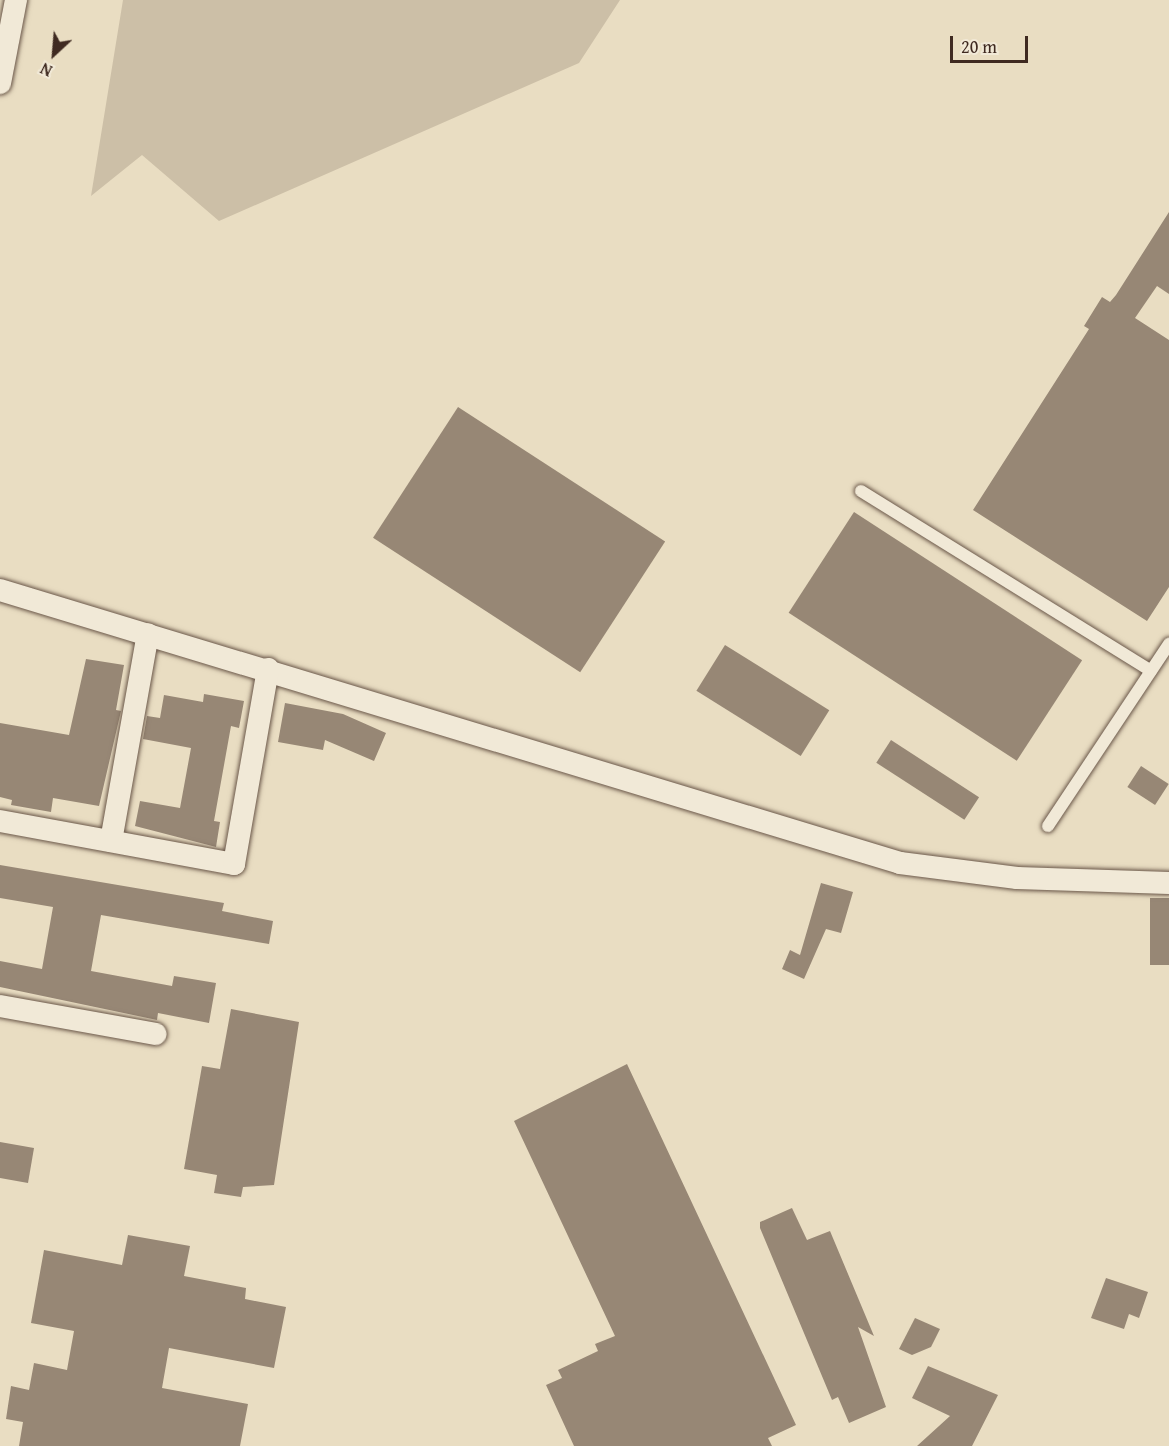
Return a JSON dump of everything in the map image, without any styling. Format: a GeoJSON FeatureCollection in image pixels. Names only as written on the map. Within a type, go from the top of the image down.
{"type":"FeatureCollection","features":[{"type":"Feature","properties":{"kind":"street"},"geometry":{"type":"LineString","coordinates":[[0,83],[16,0]]}},
{"type":"Feature","properties":{"kind":"street"},"geometry":{"type":"LineString","coordinates":[[0,590],[268,669],[900,863],[1017,878],[1169,883]]}},
{"type":"Feature","properties":{"kind":"street"},"geometry":{"type":"LineString","coordinates":[[111,841],[148,634]]}},
{"type":"Feature","properties":{"kind":"street"},"geometry":{"type":"LineString","coordinates":[[0,821],[234,864],[268,669]]}},
{"type":"Feature","properties":{"kind":"street"},"geometry":{"type":"LineString","coordinates":[[0,1006],[156,1034]]}},
{"type":"Feature","properties":{"kind":"lane"},"geometry":{"type":"LineString","coordinates":[[861,491],[1151,671]]}},
{"type":"Feature","properties":{"kind":"lane"},"geometry":{"type":"LineString","coordinates":[[1048,826],[1169,644]]}},
{"type":"Feature","properties":{"kind":"shaded area"},"geometry":{"type":"Polygon","coordinates":[[[123,0],[620,0],[579,63],[219,221],[142,155],[91,196],[123,0]]]}},
{"type":"Feature","properties":{"kind":"building"},"geometry":{"type":"Polygon","coordinates":[[[1169,212],[1169,294],[1157,286],[1135,318],[1169,340],[1169,587],[1147,621],[973,510],[1089,329],[1084,326],[1102,297],[1110,302],[1116,295],[1169,212]]]}},
{"type":"Feature","properties":{"kind":"building"},"geometry":{"type":"Polygon","coordinates":[[[458,407],[665,542],[580,672],[373,538],[458,407]]]}},
{"type":"Feature","properties":{"kind":"building"},"geometry":{"type":"Polygon","coordinates":[[[854,512],[1082,660],[1017,761],[789,613],[854,512]]]}},
{"type":"Feature","properties":{"kind":"building"},"geometry":{"type":"Polygon","coordinates":[[[725,645],[829,710],[801,756],[696,691],[725,645]]]}},
{"type":"Feature","properties":{"kind":"building"},"geometry":{"type":"Polygon","coordinates":[[[86,659],[124,665],[116,710],[121,711],[99,806],[53,798],[51,812],[11,805],[12,800],[0,797],[0,723],[69,735],[86,659]]]}},
{"type":"Feature","properties":{"kind":"building"},"geometry":{"type":"Polygon","coordinates":[[[204,694],[244,701],[239,728],[231,726],[214,821],[220,822],[216,847],[135,826],[140,801],[180,808],[191,748],[143,739],[147,716],[160,718],[164,695],[203,702],[204,694]]]}},
{"type":"Feature","properties":{"kind":"building"},"geometry":{"type":"Polygon","coordinates":[[[285,703],[343,714],[386,733],[374,761],[325,740],[323,750],[278,742],[285,703]]]}},
{"type":"Feature","properties":{"kind":"building"},"geometry":{"type":"Polygon","coordinates":[[[891,740],[979,797],[964,820],[876,763],[891,740]]]}},
{"type":"Feature","properties":{"kind":"building"},"geometry":{"type":"Polygon","coordinates":[[[1141,766],[1169,784],[1155,805],[1127,787],[1141,766]]]}},
{"type":"Feature","properties":{"kind":"building"},"geometry":{"type":"Polygon","coordinates":[[[0,865],[224,903],[222,911],[273,921],[269,944],[101,915],[91,971],[172,986],[174,976],[216,983],[209,1023],[158,1013],[157,1020],[0,987],[0,961],[42,969],[53,907],[0,898],[0,865]]]}},
{"type":"Feature","properties":{"kind":"building"},"geometry":{"type":"Polygon","coordinates":[[[821,883],[853,892],[841,933],[826,929],[804,979],[782,969],[790,950],[800,955],[821,883]]]}},
{"type":"Feature","properties":{"kind":"building"},"geometry":{"type":"Polygon","coordinates":[[[1150,898],[1169,898],[1169,965],[1150,965],[1150,898]]]}},
{"type":"Feature","properties":{"kind":"building"},"geometry":{"type":"Polygon","coordinates":[[[231,1009],[299,1022],[274,1185],[243,1187],[241,1197],[214,1193],[217,1175],[184,1169],[202,1066],[220,1069],[231,1009]]]}},
{"type":"Feature","properties":{"kind":"building"},"geometry":{"type":"Polygon","coordinates":[[[627,1064],[796,1425],[768,1438],[772,1446],[574,1446],[546,1385],[562,1378],[558,1370],[598,1351],[595,1344],[615,1336],[514,1121],[627,1064]]]}},
{"type":"Feature","properties":{"kind":"building"},"geometry":{"type":"Polygon","coordinates":[[[0,1142],[34,1148],[28,1183],[0,1178],[0,1142]]]}},
{"type":"Feature","properties":{"kind":"building"},"geometry":{"type":"Polygon","coordinates":[[[792,1208],[807,1240],[830,1231],[874,1336],[858,1327],[886,1407],[849,1423],[838,1397],[832,1400],[760,1228],[760,1222],[792,1208]]]}},
{"type":"Feature","properties":{"kind":"building"},"geometry":{"type":"Polygon","coordinates":[[[128,1235],[190,1246],[184,1276],[246,1288],[245,1299],[286,1307],[274,1368],[169,1348],[162,1388],[248,1404],[240,1446],[19,1446],[23,1422],[6,1419],[11,1386],[29,1390],[34,1363],[67,1370],[74,1331],[31,1323],[44,1250],[122,1265],[128,1235]]]}},
{"type":"Feature","properties":{"kind":"building"},"geometry":{"type":"Polygon","coordinates":[[[1106,1278],[1148,1292],[1139,1318],[1129,1314],[1124,1329],[1091,1318],[1106,1278]]]}},
{"type":"Feature","properties":{"kind":"building"},"geometry":{"type":"Polygon","coordinates":[[[915,1318],[940,1329],[931,1347],[912,1355],[899,1349],[915,1318]]]}},
{"type":"Feature","properties":{"kind":"building"},"geometry":{"type":"Polygon","coordinates":[[[928,1366],[998,1395],[972,1446],[917,1446],[950,1416],[912,1398],[928,1366]]]}}]}
